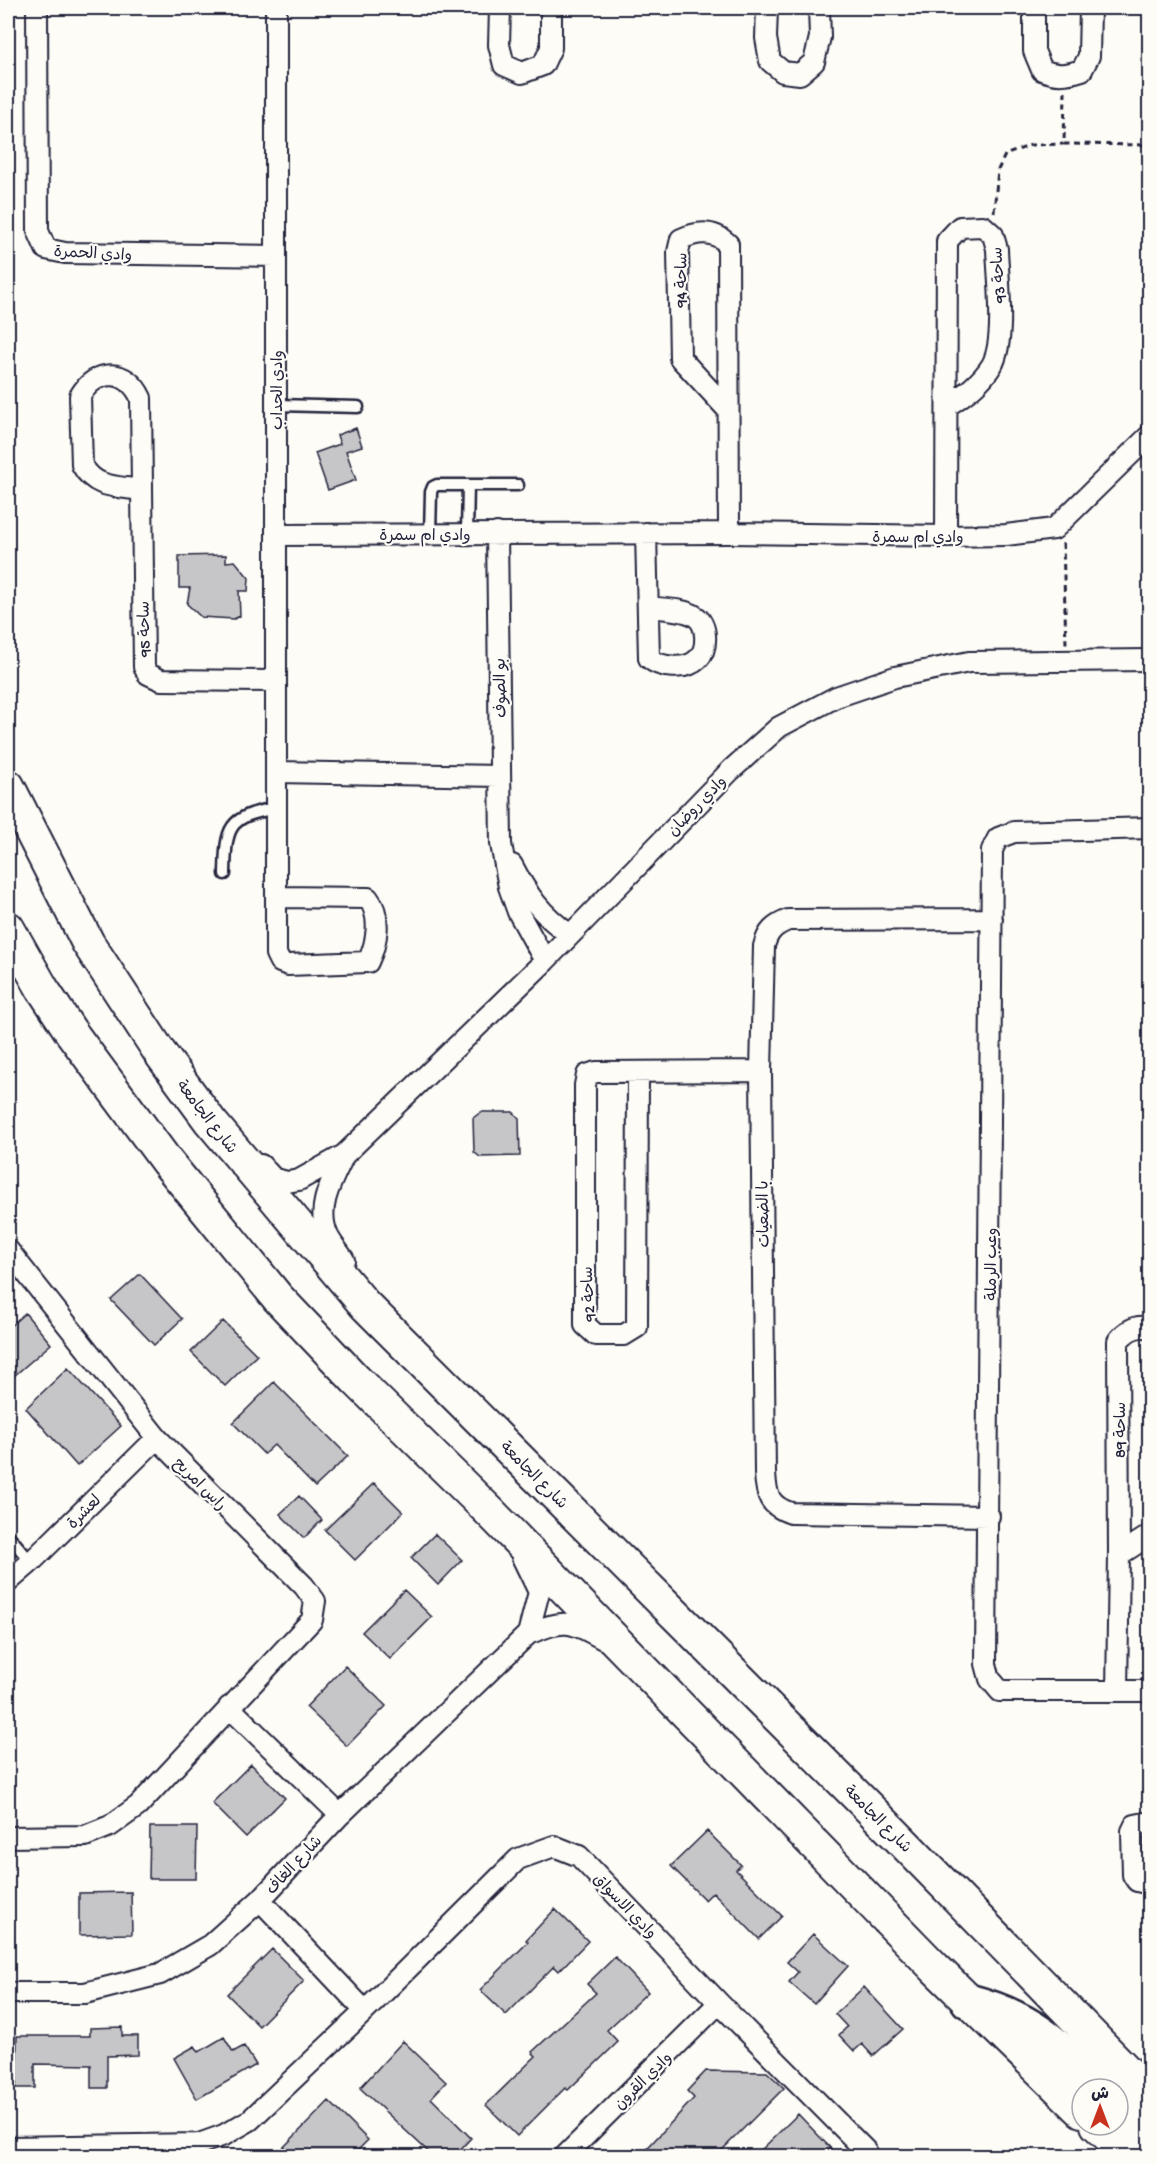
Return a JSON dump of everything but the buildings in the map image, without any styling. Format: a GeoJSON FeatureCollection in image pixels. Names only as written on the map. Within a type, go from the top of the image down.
{"type":"FeatureCollection","features":[{"type":"Feature","properties":{"kind":"highway"},"geometry":{"type":"LineString","coordinates":[[968,2001],[1006,2012],[1041,2031],[1064,2050],[1090,2077]]}},
{"type":"Feature","properties":{"kind":"highway"},"geometry":{"type":"LineString","coordinates":[[1130,2119],[1149,2139]]}},
{"type":"Feature","properties":{"kind":"main road","name":"شارع الجامعة"},"geometry":{"type":"LineString","coordinates":[[8,786],[88,942],[160,1053],[210,1121],[365,1305],[894,1833],[1149,2095]]}},
{"type":"Feature","properties":{"kind":"main road"},"geometry":{"type":"LineString","coordinates":[[8,928],[42,988],[71,1032],[167,1162],[278,1298],[968,2001],[1070,2099]]}},
{"type":"Feature","properties":{"kind":"main road"},"geometry":{"type":"LineString","coordinates":[[1109,2137],[1130,2157]]}},
{"type":"Feature","properties":{"kind":"street","name":"وادي الحمرة"},"geometry":{"type":"LineString","coordinates":[[37,8],[38,231],[46,249],[65,254],[276,256]]}},
{"type":"Feature","properties":{"kind":"street","name":"وادي الحداب"},"geometry":{"type":"LineString","coordinates":[[276,8],[276,256],[276,405],[276,535],[276,681],[276,772],[276,808],[276,897],[276,954],[280,962],[288,965],[368,962],[376,941],[377,930],[374,908],[368,898],[276,897]]}},
{"type":"Feature","properties":{"kind":"street"},"geometry":{"type":"LineString","coordinates":[[500,8],[499,45],[504,65],[522,73],[543,66],[551,48],[551,8]]}},
{"type":"Feature","properties":{"kind":"street"},"geometry":{"type":"LineString","coordinates":[[767,8],[766,38],[770,61],[783,72],[800,74],[814,62],[820,37],[819,8]]}},
{"type":"Feature","properties":{"kind":"street"},"geometry":{"type":"LineString","coordinates":[[1034,8],[1034,51],[1042,70],[1055,75],[1066,75],[1082,70],[1089,56],[1090,8]]}},
{"type":"Feature","properties":{"kind":"street","name":"ساحة 93"},"geometry":{"type":"LineString","coordinates":[[946,536],[947,241],[960,227],[983,226],[993,235],[997,249],[1000,341],[992,365],[970,390],[947,406]]}},
{"type":"Feature","properties":{"kind":"street","name":"ساحة 94"},"geometry":{"type":"LineString","coordinates":[[728,410],[680,358],[678,252],[681,239],[694,233],[714,233],[728,244],[729,533]]}},
{"type":"Feature","properties":{"kind":"street","name":"ساحة 95"},"geometry":{"type":"LineString","coordinates":[[142,490],[94,481],[82,465],[80,396],[85,387],[101,376],[121,377],[130,381],[141,398],[142,490],[142,660],[148,674],[162,680],[276,681]]}},
{"type":"Feature","properties":{"kind":"street","name":"وادي ام سمرة"},"geometry":{"type":"LineString","coordinates":[[276,535],[466,533],[1006,535],[1054,529],[1063,523],[1149,435]]}},
{"type":"Feature","properties":{"kind":"street","name":"بو الصوف"},"geometry":{"type":"LineString","coordinates":[[497,533],[501,844],[509,887],[518,912],[545,961]]}},
{"type":"Feature","properties":{"kind":"street"},"geometry":{"type":"LineString","coordinates":[[646,533],[649,607]]}},
{"type":"Feature","properties":{"kind":"street","name":"وادي روضان"},"geometry":{"type":"LineString","coordinates":[[210,1121],[240,1142],[273,1178],[287,1182],[299,1180],[344,1155],[545,961],[731,770],[779,727],[836,697],[895,676],[969,662],[1149,660]]}},
{"type":"Feature","properties":{"kind":"street"},"geometry":{"type":"LineString","coordinates":[[276,772],[500,776]]}},
{"type":"Feature","properties":{"kind":"street","name":"وعب الرملة"},"geometry":{"type":"LineString","coordinates":[[1149,828],[1014,832],[998,838],[992,849],[987,1664],[990,1679],[1000,1690],[1013,1692],[1149,1691]]}},
{"type":"Feature","properties":{"kind":"street","name":"بو الصوف"},"geometry":{"type":"LineString","coordinates":[[501,844],[525,889],[550,920],[570,935]]}},
{"type":"Feature","properties":{"kind":"street","name":"با الضعيات"},"geometry":{"type":"LineString","coordinates":[[989,1516],[791,1513],[778,1509],[770,1499],[766,1488],[765,1473],[761,1071],[764,946],[768,934],[775,926],[788,920],[992,919]]}},
{"type":"Feature","properties":{"kind":"street","name":"ساحة 92"},"geometry":{"type":"LineString","coordinates":[[638,1073],[637,1327],[624,1335],[596,1335],[585,1325],[585,1085],[587,1075],[596,1072],[761,1071]]}},
{"type":"Feature","properties":{"kind":"street","name":"وادي روضان"},"geometry":{"type":"LineString","coordinates":[[344,1155],[325,1197],[324,1223],[328,1237],[346,1264],[365,1305]]}},
{"type":"Feature","properties":{"kind":"street","name":"راس امريح"},"geometry":{"type":"LineString","coordinates":[[8,1250],[157,1438],[304,1586],[315,1601],[312,1620],[138,1806],[110,1826],[85,1836],[8,1837]]}},
{"type":"Feature","properties":{"kind":"street","name":"ساحة 89"},"geometry":{"type":"LineString","coordinates":[[1117,1691],[1118,1341],[1127,1331],[1149,1328]]}},
{"type":"Feature","properties":{"kind":"street","name":"لعشرة"},"geometry":{"type":"LineString","coordinates":[[8,1581],[31,1562],[157,1438]]}},
{"type":"Feature","properties":{"kind":"street"},"geometry":{"type":"LineString","coordinates":[[491,1513],[527,1566],[539,1592],[528,1634]]}},
{"type":"Feature","properties":{"kind":"street"},"geometry":{"type":"LineString","coordinates":[[1119,1555],[1149,1535]]}},
{"type":"Feature","properties":{"kind":"street","name":"شارع الغاف"},"geometry":{"type":"LineString","coordinates":[[8,1993],[85,1993],[160,1974],[210,1945],[260,1900],[340,1815],[528,1634],[556,1623],[575,1624],[628,1653]]}},
{"type":"Feature","properties":{"kind":"street"},"geometry":{"type":"LineString","coordinates":[[229,1707],[340,1815]]}},
{"type":"Feature","properties":{"kind":"street"},"geometry":{"type":"LineString","coordinates":[[1149,1822],[1135,1825],[1132,1832],[1133,1875],[1137,1881],[1149,1884]]}},
{"type":"Feature","properties":{"kind":"street","name":"وادي الاسواق"},"geometry":{"type":"LineString","coordinates":[[8,2147],[131,2151],[199,2144],[224,2135],[250,2120],[518,1859],[554,1846],[579,1856],[719,2003],[866,2151],[867,2157]]}},
{"type":"Feature","properties":{"kind":"street"},"geometry":{"type":"LineString","coordinates":[[260,1900],[364,2011]]}},
{"type":"Feature","properties":{"kind":"street","name":"وادي القرون"},"geometry":{"type":"LineString","coordinates":[[565,2157],[719,2003]]}},
{"type":"Feature","properties":{"kind":"lane"},"geometry":{"type":"LineString","coordinates":[[276,405],[358,407]]}},
{"type":"Feature","properties":{"kind":"lane"},"geometry":{"type":"LineString","coordinates":[[430,534],[433,487],[437,485],[518,485]]}},
{"type":"Feature","properties":{"kind":"lane"},"geometry":{"type":"LineString","coordinates":[[466,533],[468,485]]}},
{"type":"Feature","properties":{"kind":"lane"},"geometry":{"type":"LineString","coordinates":[[225,874],[226,840],[234,823],[250,813],[276,808]]}},
{"type":"Feature","properties":{"kind":"lane"},"geometry":{"type":"LineString","coordinates":[[8,1535],[31,1562]]}},
{"type":"Feature","properties":{"kind":"path"},"geometry":{"type":"LineString","coordinates":[[1064,144],[1066,75]]}},
{"type":"Feature","properties":{"kind":"path"},"geometry":{"type":"LineString","coordinates":[[993,235],[998,170],[1005,155],[1030,145],[1149,145]]}},
{"type":"Feature","properties":{"kind":"path"},"geometry":{"type":"LineString","coordinates":[[1063,523],[1067,661]]}}]}
